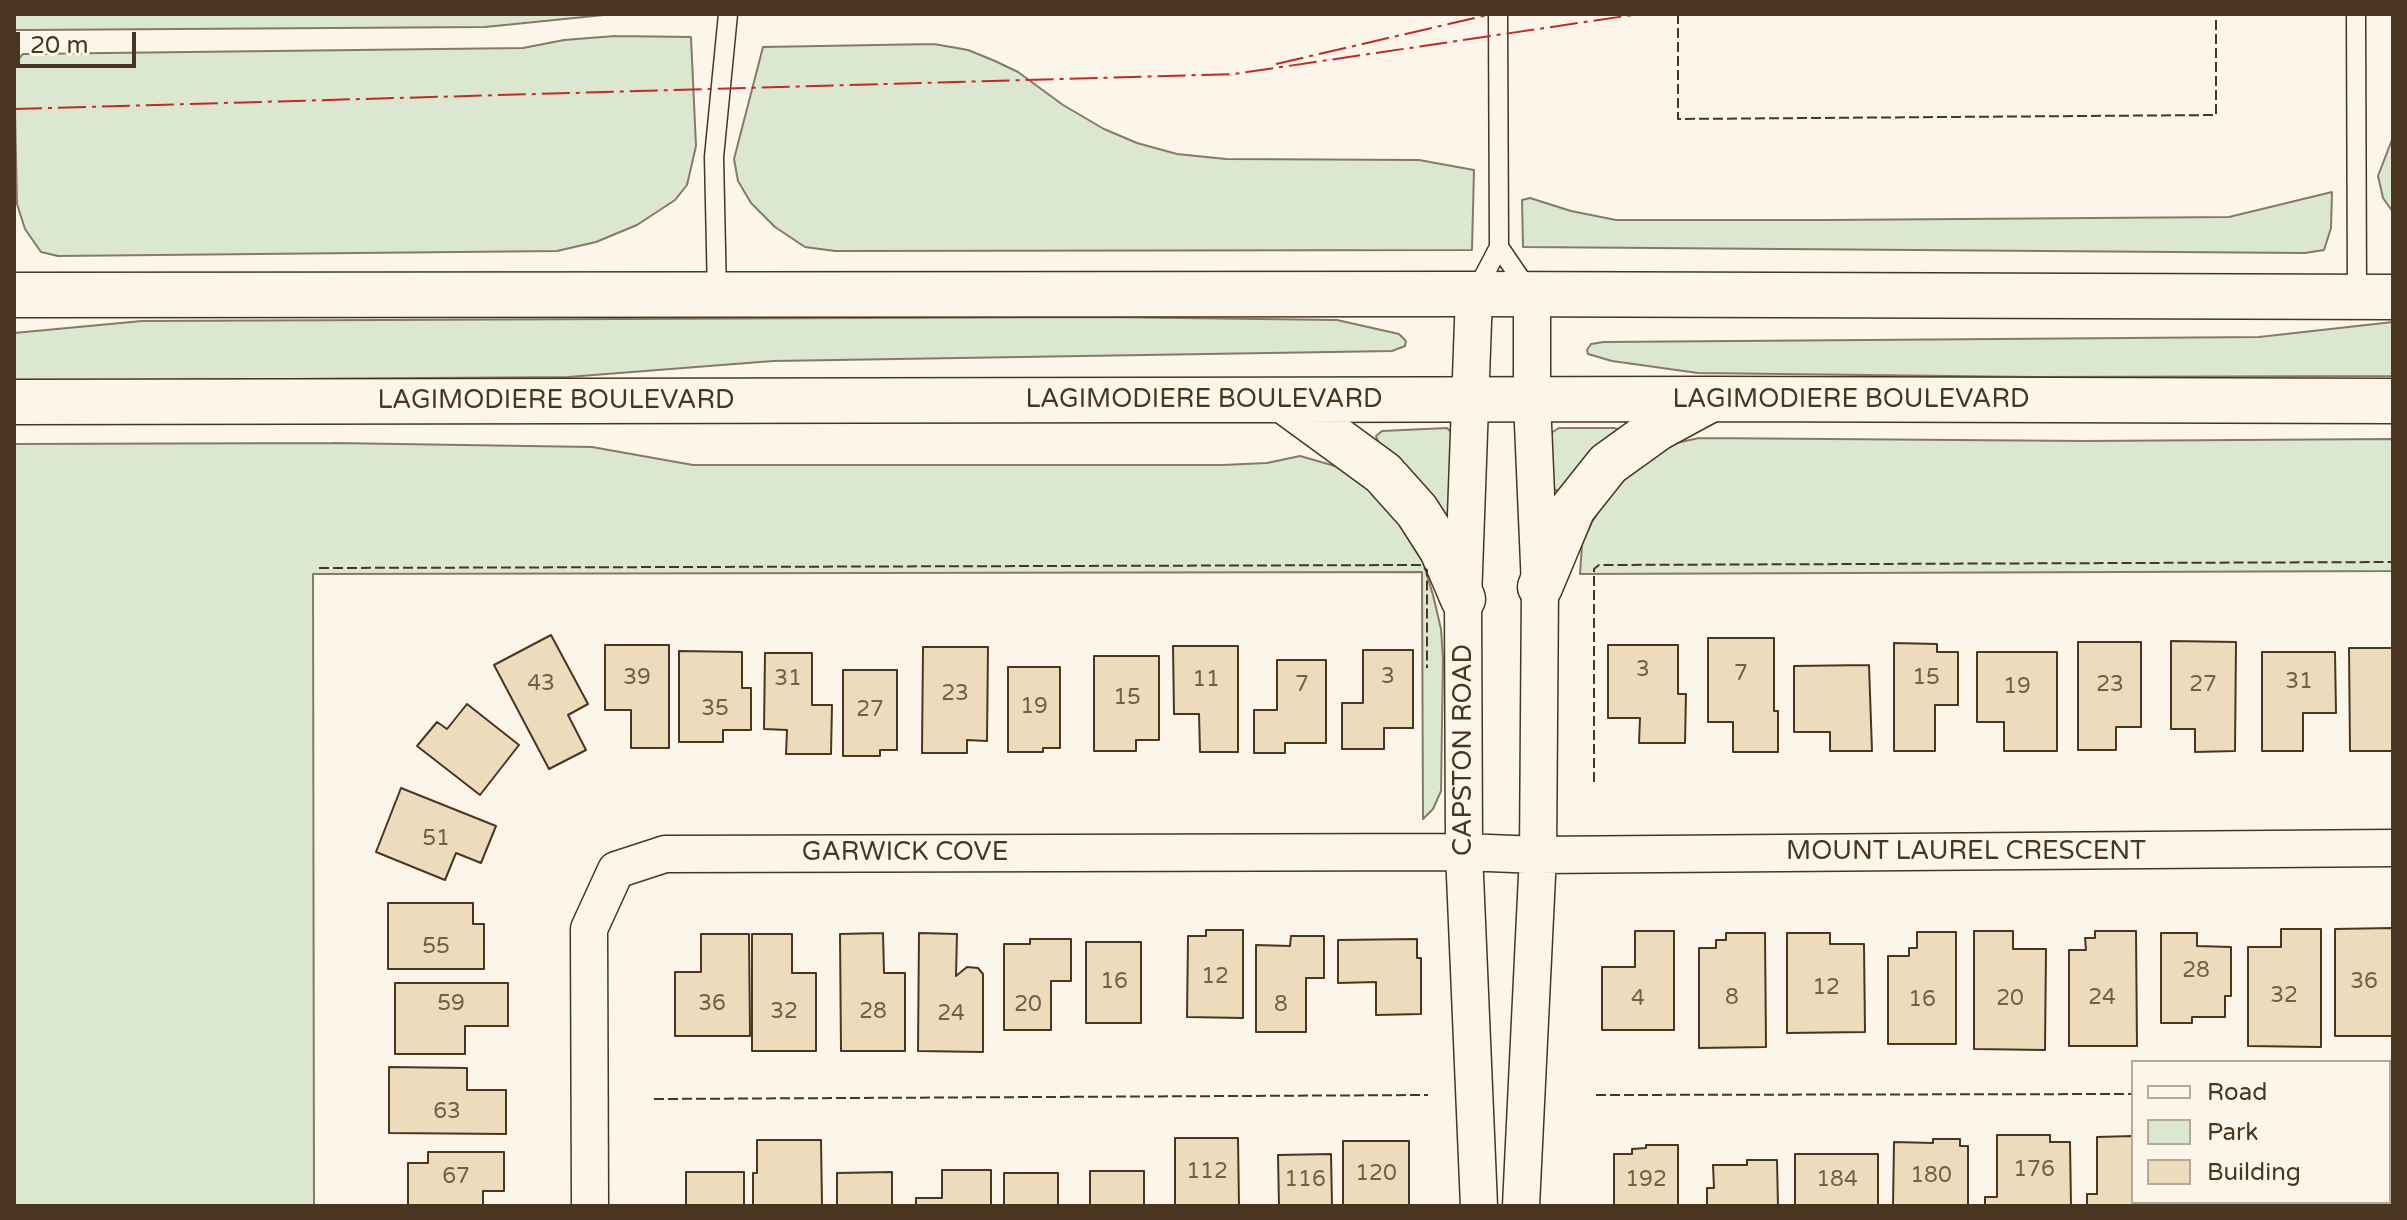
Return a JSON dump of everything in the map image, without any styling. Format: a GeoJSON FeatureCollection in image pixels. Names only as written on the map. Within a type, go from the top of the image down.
{"type":"FeatureCollection","features":[{"type":"Feature","properties":{"kind":"main road"},"geometry":{"type":"LineString","coordinates":[[14,295],[2375,297]]}},
{"type":"Feature","properties":{"kind":"main road"},"geometry":{"type":"LineString","coordinates":[[1540,587],[1573,508],[1608,464],[1658,428],[1710,399]]}},
{"type":"Feature","properties":{"kind":"main road"},"geometry":{"type":"LineString","coordinates":[[1283,400],[1383,473],[1417,511],[1442,550],[1463,599]]}},
{"type":"Feature","properties":{"kind":"main road","name":"LAGIMODIERE BOULEVARD"},"geometry":{"type":"LineString","coordinates":[[14,402],[2393,401]]}},
{"type":"Feature","properties":{"kind":"street","name":"CAPSTON ROAD"},"geometry":{"type":"LineString","coordinates":[[1474,294],[1463,599],[1464,852],[1479,1206]]}},
{"type":"Feature","properties":{"kind":"street"},"geometry":{"type":"LineString","coordinates":[[1521,1206],[1538,855],[1540,587],[1532,401],[1532,294]]}},
{"type":"Feature","properties":{"kind":"street","name":"MOUNT LAUREL CRESCENT"},"geometry":{"type":"LineString","coordinates":[[1538,855],[2393,848]]}},
{"type":"Feature","properties":{"kind":"street","name":"GARWICK COVE"},"geometry":{"type":"LineString","coordinates":[[590,1206],[589,929],[616,870],[665,854],[1464,852],[1538,855]]}},
{"type":"Feature","properties":{"kind":"lane"},"geometry":{"type":"LineString","coordinates":[[717,295],[714,157],[728,14]]}},
{"type":"Feature","properties":{"kind":"lane"},"geometry":{"type":"LineString","coordinates":[[1474,294],[1499,247],[1498,14]]}},
{"type":"Feature","properties":{"kind":"lane"},"geometry":{"type":"LineString","coordinates":[[2356,14],[2375,297]]}},
{"type":"Feature","properties":{"kind":"lane"},"geometry":{"type":"LineString","coordinates":[[1499,247],[1532,294]]}},
{"type":"Feature","properties":{"kind":"green space"},"geometry":{"type":"Polygon","coordinates":[[[14,14],[614,14],[485,27],[14,30],[14,14]]]}},
{"type":"Feature","properties":{"kind":"green space"},"geometry":{"type":"Polygon","coordinates":[[[615,36],[691,37],[696,146],[687,185],[675,200],[637,225],[596,242],[557,251],[58,256],[41,252],[25,229],[17,204],[14,64],[23,54],[523,48],[564,40],[615,36]]]}},
{"type":"Feature","properties":{"kind":"green space"},"geometry":{"type":"Polygon","coordinates":[[[934,44],[968,50],[995,61],[1018,72],[1063,105],[1104,129],[1137,143],[1177,154],[1226,159],[1419,160],[1474,170],[1472,250],[835,251],[805,247],[775,227],[751,203],[738,181],[734,159],[763,47],[934,44]]]}},
{"type":"Feature","properties":{"kind":"green space"},"geometry":{"type":"Polygon","coordinates":[[[2393,137],[2393,212],[2383,198],[2378,176],[2393,137]]]}},
{"type":"Feature","properties":{"kind":"green space"},"geometry":{"type":"Polygon","coordinates":[[[2332,192],[2331,228],[2324,250],[2305,253],[1523,247],[1522,200],[1530,198],[1571,211],[1616,220],[2229,217],[2332,192]]]}},
{"type":"Feature","properties":{"kind":"green space"},"geometry":{"type":"Polygon","coordinates":[[[1103,317],[1337,320],[1399,334],[1406,341],[1405,346],[1392,351],[773,361],[568,377],[14,381],[14,333],[142,321],[1103,317]]]}},
{"type":"Feature","properties":{"kind":"green space"},"geometry":{"type":"Polygon","coordinates":[[[2393,322],[2393,376],[2034,377],[1698,373],[1612,361],[1588,354],[1587,350],[1591,344],[1604,342],[2259,337],[2393,322]]]}},
{"type":"Feature","properties":{"kind":"green space"},"geometry":{"type":"Polygon","coordinates":[[[1447,428],[1452,439],[1451,523],[1378,442],[1376,436],[1382,431],[1447,428]]]}},
{"type":"Feature","properties":{"kind":"green space"},"geometry":{"type":"Polygon","coordinates":[[[1559,428],[1614,428],[1618,432],[1559,491],[1553,489],[1551,433],[1559,428]]]}},
{"type":"Feature","properties":{"kind":"green space"},"geometry":{"type":"Polygon","coordinates":[[[1699,438],[2084,441],[2393,439],[2393,571],[1580,574],[1582,544],[1612,491],[1630,471],[1672,444],[1699,438]]]}},
{"type":"Feature","properties":{"kind":"green space"},"geometry":{"type":"Polygon","coordinates":[[[334,443],[592,447],[693,465],[1222,465],[1267,463],[1300,456],[1335,466],[1359,481],[1392,510],[1423,562],[1441,629],[1441,791],[1433,809],[1423,819],[1422,572],[313,574],[314,1206],[14,1206],[14,444],[334,443]]]}},
{"type":"Feature","properties":{"kind":"building"},"geometry":{"type":"Polygon","coordinates":[[[551,635],[588,704],[568,715],[586,750],[549,769],[494,665],[551,635]]]}},
{"type":"Feature","properties":{"kind":"building"},"geometry":{"type":"Polygon","coordinates":[[[1708,638],[1774,638],[1774,711],[1778,711],[1778,752],[1733,752],[1733,722],[1708,722],[1708,638]]]}},
{"type":"Feature","properties":{"kind":"building"},"geometry":{"type":"Polygon","coordinates":[[[2171,641],[2236,642],[2235,751],[2195,752],[2195,729],[2171,729],[2171,641]]]}},
{"type":"Feature","properties":{"kind":"building"},"geometry":{"type":"Polygon","coordinates":[[[2078,642],[2141,642],[2141,727],[2116,727],[2116,750],[2078,750],[2078,642]]]}},
{"type":"Feature","properties":{"kind":"building"},"geometry":{"type":"Polygon","coordinates":[[[1894,643],[1937,644],[1937,652],[1958,652],[1958,705],[1935,705],[1935,751],[1894,751],[1894,643]]]}},
{"type":"Feature","properties":{"kind":"building"},"geometry":{"type":"Polygon","coordinates":[[[605,645],[669,645],[669,748],[631,748],[631,710],[605,710],[605,645]]]}},
{"type":"Feature","properties":{"kind":"building"},"geometry":{"type":"Polygon","coordinates":[[[1608,645],[1678,645],[1678,694],[1686,694],[1685,743],[1639,743],[1640,718],[1608,718],[1608,645]]]}},
{"type":"Feature","properties":{"kind":"building"},"geometry":{"type":"Polygon","coordinates":[[[1173,646],[1238,646],[1238,752],[1200,752],[1199,714],[1174,714],[1173,646]]]}},
{"type":"Feature","properties":{"kind":"building"},"geometry":{"type":"Polygon","coordinates":[[[923,647],[988,647],[987,741],[967,740],[967,753],[922,753],[923,647]]]}},
{"type":"Feature","properties":{"kind":"building"},"geometry":{"type":"Polygon","coordinates":[[[2349,648],[2393,648],[2393,751],[2350,751],[2349,648]]]}},
{"type":"Feature","properties":{"kind":"building"},"geometry":{"type":"Polygon","coordinates":[[[1363,650],[1413,650],[1413,728],[1384,728],[1384,749],[1342,749],[1342,703],[1363,703],[1363,650]]]}},
{"type":"Feature","properties":{"kind":"building"},"geometry":{"type":"Polygon","coordinates":[[[679,651],[742,652],[742,688],[751,688],[751,730],[723,730],[723,742],[679,742],[679,651]]]}},
{"type":"Feature","properties":{"kind":"building"},"geometry":{"type":"Polygon","coordinates":[[[1977,652],[2057,652],[2057,751],[2004,751],[2004,722],[1977,722],[1977,652]]]}},
{"type":"Feature","properties":{"kind":"building"},"geometry":{"type":"Polygon","coordinates":[[[2262,652],[2335,652],[2336,713],[2303,713],[2303,751],[2262,751],[2262,652]]]}},
{"type":"Feature","properties":{"kind":"building"},"geometry":{"type":"Polygon","coordinates":[[[765,653],[812,653],[812,705],[832,705],[831,754],[786,754],[787,730],[764,729],[765,653]]]}},
{"type":"Feature","properties":{"kind":"building"},"geometry":{"type":"Polygon","coordinates":[[[1094,656],[1159,656],[1159,740],[1136,740],[1136,751],[1094,751],[1094,656]]]}},
{"type":"Feature","properties":{"kind":"building"},"geometry":{"type":"Polygon","coordinates":[[[1277,660],[1326,660],[1326,743],[1285,743],[1285,753],[1254,753],[1254,710],[1277,710],[1277,660]]]}},
{"type":"Feature","properties":{"kind":"building"},"geometry":{"type":"Polygon","coordinates":[[[1869,665],[1872,751],[1830,751],[1830,732],[1794,732],[1794,666],[1869,665]]]}},
{"type":"Feature","properties":{"kind":"building"},"geometry":{"type":"Polygon","coordinates":[[[1008,667],[1060,667],[1060,748],[1043,748],[1043,752],[1008,752],[1008,667]]]}},
{"type":"Feature","properties":{"kind":"building"},"geometry":{"type":"Polygon","coordinates":[[[843,670],[897,670],[897,750],[880,750],[880,756],[843,756],[843,670]]]}},
{"type":"Feature","properties":{"kind":"building"},"geometry":{"type":"Polygon","coordinates":[[[467,704],[519,745],[480,795],[417,746],[437,722],[447,729],[467,704]]]}},
{"type":"Feature","properties":{"kind":"building"},"geometry":{"type":"Polygon","coordinates":[[[401,788],[496,826],[481,863],[456,853],[445,880],[376,852],[401,788]]]}},
{"type":"Feature","properties":{"kind":"building"},"geometry":{"type":"Polygon","coordinates":[[[388,903],[473,903],[473,924],[484,924],[484,969],[388,969],[388,903]]]}},
{"type":"Feature","properties":{"kind":"building"},"geometry":{"type":"Polygon","coordinates":[[[2393,928],[2393,1036],[2335,1036],[2335,929],[2393,928]]]}},
{"type":"Feature","properties":{"kind":"building"},"geometry":{"type":"Polygon","coordinates":[[[2281,929],[2321,929],[2321,1047],[2248,1046],[2248,947],[2281,947],[2281,929]]]}},
{"type":"Feature","properties":{"kind":"building"},"geometry":{"type":"Polygon","coordinates":[[[1206,930],[1243,930],[1243,1018],[1187,1017],[1188,936],[1206,936],[1206,930]]]}},
{"type":"Feature","properties":{"kind":"building"},"geometry":{"type":"Polygon","coordinates":[[[1635,931],[1674,931],[1674,1030],[1602,1030],[1602,967],[1635,967],[1635,931]]]}},
{"type":"Feature","properties":{"kind":"building"},"geometry":{"type":"Polygon","coordinates":[[[1974,931],[2013,931],[2013,949],[2046,949],[2045,1050],[1974,1049],[1974,931]]]}},
{"type":"Feature","properties":{"kind":"building"},"geometry":{"type":"Polygon","coordinates":[[[2095,931],[2136,931],[2137,1046],[2069,1046],[2069,950],[2086,950],[2085,938],[2095,938],[2095,931]]]}},
{"type":"Feature","properties":{"kind":"building"},"geometry":{"type":"Polygon","coordinates":[[[1917,932],[1956,932],[1956,1044],[1888,1044],[1888,956],[1909,956],[1909,948],[1917,948],[1917,932]]]}},
{"type":"Feature","properties":{"kind":"building"},"geometry":{"type":"Polygon","coordinates":[[[883,933],[884,973],[905,973],[905,1051],[841,1051],[840,934],[883,933]]]}},
{"type":"Feature","properties":{"kind":"building"},"geometry":{"type":"Polygon","coordinates":[[[919,933],[957,934],[956,976],[967,967],[978,968],[983,974],[983,1052],[918,1051],[919,933]]]}},
{"type":"Feature","properties":{"kind":"building"},"geometry":{"type":"Polygon","coordinates":[[[1726,933],[1765,933],[1766,1047],[1699,1048],[1699,948],[1716,948],[1716,940],[1726,940],[1726,933]]]}},
{"type":"Feature","properties":{"kind":"building"},"geometry":{"type":"Polygon","coordinates":[[[1787,933],[1830,933],[1830,944],[1864,944],[1865,1032],[1787,1033],[1787,933]]]}},
{"type":"Feature","properties":{"kind":"building"},"geometry":{"type":"Polygon","coordinates":[[[2161,933],[2197,933],[2197,946],[2231,947],[2231,996],[2225,996],[2225,1017],[2192,1017],[2192,1023],[2161,1023],[2161,933]]]}},
{"type":"Feature","properties":{"kind":"building"},"geometry":{"type":"Polygon","coordinates":[[[701,934],[749,934],[750,1036],[675,1036],[675,972],[701,972],[701,934]]]}},
{"type":"Feature","properties":{"kind":"building"},"geometry":{"type":"Polygon","coordinates":[[[752,934],[792,934],[792,973],[816,973],[816,1051],[752,1051],[752,934]]]}},
{"type":"Feature","properties":{"kind":"building"},"geometry":{"type":"Polygon","coordinates":[[[1291,936],[1324,936],[1324,978],[1306,978],[1306,1032],[1256,1032],[1256,945],[1290,946],[1291,936]]]}},
{"type":"Feature","properties":{"kind":"building"},"geometry":{"type":"Polygon","coordinates":[[[1030,939],[1071,939],[1071,981],[1051,981],[1051,1030],[1004,1030],[1004,944],[1030,944],[1030,939]]]}},
{"type":"Feature","properties":{"kind":"building"},"geometry":{"type":"Polygon","coordinates":[[[1417,939],[1417,958],[1421,958],[1421,1014],[1376,1015],[1376,982],[1338,983],[1338,940],[1417,939]]]}},
{"type":"Feature","properties":{"kind":"building"},"geometry":{"type":"Polygon","coordinates":[[[1086,942],[1141,942],[1141,1023],[1086,1023],[1086,942]]]}},
{"type":"Feature","properties":{"kind":"building"},"geometry":{"type":"Polygon","coordinates":[[[395,983],[508,983],[508,1026],[465,1026],[465,1054],[395,1054],[395,983]]]}},
{"type":"Feature","properties":{"kind":"building"},"geometry":{"type":"Polygon","coordinates":[[[389,1067],[467,1068],[467,1090],[506,1090],[506,1134],[389,1133],[389,1067]]]}},
{"type":"Feature","properties":{"kind":"building"},"geometry":{"type":"Polygon","coordinates":[[[1997,1135],[2050,1135],[2050,1142],[2070,1142],[2071,1206],[1985,1206],[1985,1197],[1997,1197],[1997,1135]]]}},
{"type":"Feature","properties":{"kind":"building"},"geometry":{"type":"Polygon","coordinates":[[[2131,1136],[2131,1204],[2155,1206],[2087,1206],[2087,1194],[2097,1194],[2097,1137],[2131,1136]]]}},
{"type":"Feature","properties":{"kind":"building"},"geometry":{"type":"Polygon","coordinates":[[[1175,1138],[1238,1138],[1239,1206],[1175,1206],[1175,1138]]]}},
{"type":"Feature","properties":{"kind":"building"},"geometry":{"type":"Polygon","coordinates":[[[1933,1139],[1960,1139],[1960,1146],[1968,1146],[1968,1206],[1893,1206],[1894,1142],[1933,1143],[1933,1139]]]}},
{"type":"Feature","properties":{"kind":"building"},"geometry":{"type":"Polygon","coordinates":[[[757,1140],[821,1140],[822,1206],[753,1206],[757,1140]]]}},
{"type":"Feature","properties":{"kind":"building"},"geometry":{"type":"Polygon","coordinates":[[[1343,1141],[1409,1141],[1409,1206],[1343,1206],[1343,1141]]]}},
{"type":"Feature","properties":{"kind":"building"},"geometry":{"type":"Polygon","coordinates":[[[1646,1145],[1678,1145],[1678,1206],[1614,1206],[1614,1154],[1632,1154],[1632,1149],[1646,1148],[1646,1145]]]}},
{"type":"Feature","properties":{"kind":"building"},"geometry":{"type":"Polygon","coordinates":[[[428,1152],[504,1152],[504,1191],[483,1191],[483,1205],[408,1206],[408,1163],[428,1163],[428,1152]]]}},
{"type":"Feature","properties":{"kind":"building"},"geometry":{"type":"Polygon","coordinates":[[[1331,1154],[1332,1206],[1279,1206],[1278,1155],[1331,1154]]]}},
{"type":"Feature","properties":{"kind":"building"},"geometry":{"type":"Polygon","coordinates":[[[1795,1154],[1878,1154],[1878,1206],[1795,1206],[1795,1154]]]}},
{"type":"Feature","properties":{"kind":"building"},"geometry":{"type":"Polygon","coordinates":[[[1747,1160],[1777,1160],[1778,1206],[1707,1206],[1707,1188],[1714,1188],[1713,1165],[1747,1165],[1747,1160]]]}},
{"type":"Feature","properties":{"kind":"building"},"geometry":{"type":"Polygon","coordinates":[[[942,1170],[991,1170],[991,1206],[916,1206],[916,1198],[942,1198],[942,1170]]]}},
{"type":"Feature","properties":{"kind":"building"},"geometry":{"type":"Polygon","coordinates":[[[1090,1171],[1144,1171],[1144,1206],[1090,1206],[1090,1171]]]}},
{"type":"Feature","properties":{"kind":"building"},"geometry":{"type":"Polygon","coordinates":[[[686,1172],[744,1172],[744,1206],[686,1206],[686,1172]]]}},
{"type":"Feature","properties":{"kind":"building"},"geometry":{"type":"Polygon","coordinates":[[[892,1172],[892,1206],[837,1206],[837,1173],[892,1172]]]}},
{"type":"Feature","properties":{"kind":"building"},"geometry":{"type":"Polygon","coordinates":[[[1004,1173],[1058,1173],[1058,1206],[1004,1206],[1004,1173]]]}},
{"type":"Feature","properties":{"kind":"building"},"geometry":{"type":"Polygon","coordinates":[[[2186,1204],[2265,1204],[2264,1206],[2185,1206],[2186,1204]]]}},
{"type":"Feature","properties":{"kind":"building"},"geometry":{"type":"Polygon","coordinates":[[[2350,1204],[2352,1206],[2304,1206],[2350,1204]]]}},
{"type":"Feature","properties":{"kind":"fence"},"geometry":{"type":"LineString","coordinates":[[1678,14],[1678,119],[2216,115],[2216,14]]}},
{"type":"Feature","properties":{"kind":"fence"},"geometry":{"type":"LineString","coordinates":[[1594,782],[1594,569],[1599,565],[2393,562]]}},
{"type":"Feature","properties":{"kind":"fence"},"geometry":{"type":"LineString","coordinates":[[319,568],[1420,565],[1427,570],[1427,668]]}},
{"type":"Feature","properties":{"kind":"fence"},"geometry":{"type":"LineString","coordinates":[[1596,1095],[2131,1094]]}},
{"type":"Feature","properties":{"kind":"fence"},"geometry":{"type":"LineString","coordinates":[[654,1099],[1428,1095]]}},
{"type":"Feature","properties":{"kind":"power"},"geometry":{"type":"LineString","coordinates":[[1276,64],[1492,14]]}},
{"type":"Feature","properties":{"kind":"power"},"geometry":{"type":"LineString","coordinates":[[14,109],[1234,74],[1639,14]]}}]}
